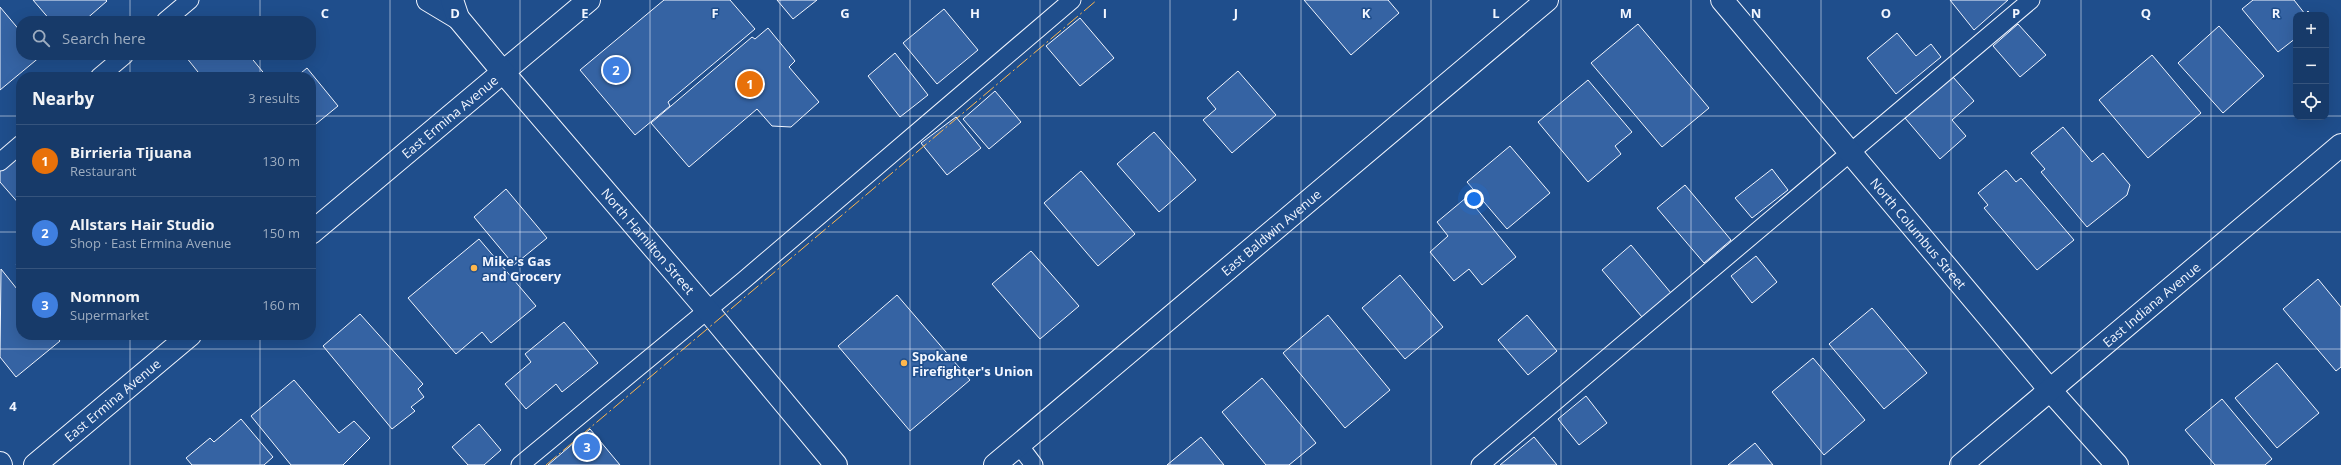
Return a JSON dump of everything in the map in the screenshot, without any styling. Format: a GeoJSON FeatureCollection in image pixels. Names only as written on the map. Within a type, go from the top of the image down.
{"type":"FeatureCollection","features":[{"type":"Feature","properties":{"kind":"street","name":"North Hamilton Street"},"geometry":{"type":"LineString","coordinates":[[428,0],[455,9],[503,72],[708,311],[836,465]]}},
{"type":"Feature","properties":{"kind":"street","name":"East Ermina Avenue"},"geometry":{"type":"LineString","coordinates":[[316,229],[589,0]]}},
{"type":"Feature","properties":{"kind":"street","name":"East Baldwin Avenue"},"geometry":{"type":"LineString","coordinates":[[995,465],[1547,0]]}},
{"type":"Feature","properties":{"kind":"street","name":"North Columbus Street"},"geometry":{"type":"LineString","coordinates":[[1722,0],[2050,390],[2117,465]]}},
{"type":"Feature","properties":{"kind":"street","name":"East Indiana Avenue"},"geometry":{"type":"LineString","coordinates":[[1961,465],[2341,144]]}},
{"type":"Feature","properties":{"kind":"street","name":"East Ermina Avenue"},"geometry":{"type":"LineString","coordinates":[[35,465],[184,340]]}},
{"type":"Feature","properties":{"kind":"lane"},"geometry":{"type":"LineString","coordinates":[[171,16],[190,0]]}},
{"type":"Feature","properties":{"kind":"lane"},"geometry":{"type":"LineString","coordinates":[[520,465],[708,311],[1072,0]]}},
{"type":"Feature","properties":{"kind":"lane"},"geometry":{"type":"LineString","coordinates":[[1480,465],[2031,0]]}},
{"type":"Feature","properties":{"kind":"lane"},"geometry":{"type":"LineString","coordinates":[[105,72],[119,60]]}},
{"type":"Feature","properties":{"kind":"lane"},"geometry":{"type":"LineString","coordinates":[[0,162],[16,148]]}},
{"type":"Feature","properties":{"kind":"lane"},"geometry":{"type":"LineString","coordinates":[[1019,445],[1034,465]]}},
{"type":"Feature","properties":{"kind":"building"},"geometry":{"type":"Polygon","coordinates":[[[33,0],[107,1],[90,16],[47,16],[33,0]]]}},
{"type":"Feature","properties":{"kind":"building"},"geometry":{"type":"Polygon","coordinates":[[[664,0],[730,0],[755,29],[668,102],[670,106],[635,135],[580,70],[664,0]]]}},
{"type":"Feature","properties":{"kind":"building"},"geometry":{"type":"Polygon","coordinates":[[[777,0],[817,0],[793,19],[777,0]]]}},
{"type":"Feature","properties":{"kind":"building"},"geometry":{"type":"Polygon","coordinates":[[[1304,0],[1388,0],[1399,13],[1351,55],[1304,0]]]}},
{"type":"Feature","properties":{"kind":"building"},"geometry":{"type":"Polygon","coordinates":[[[1950,0],[2008,0],[1974,30],[1950,0]]]}},
{"type":"Feature","properties":{"kind":"building"},"geometry":{"type":"Polygon","coordinates":[[[2253,0],[2294,0],[2303,12],[2293,12],[2293,40],[2278,52],[2242,9],[2253,0]]]}},
{"type":"Feature","properties":{"kind":"building"},"geometry":{"type":"Polygon","coordinates":[[[0,7],[16,26],[16,60],[36,60],[22,72],[16,72],[16,77],[0,90],[0,7]]]}},
{"type":"Feature","properties":{"kind":"building"},"geometry":{"type":"Polygon","coordinates":[[[944,9],[978,50],[937,84],[903,43],[944,9]]]}},
{"type":"Feature","properties":{"kind":"building"},"geometry":{"type":"Polygon","coordinates":[[[1080,18],[1114,58],[1080,86],[1046,46],[1080,18]]]}},
{"type":"Feature","properties":{"kind":"building"},"geometry":{"type":"Polygon","coordinates":[[[1638,24],[1709,108],[1662,147],[1591,63],[1638,24]]]}},
{"type":"Feature","properties":{"kind":"building"},"geometry":{"type":"Polygon","coordinates":[[[2018,24],[2046,55],[2020,77],[1993,46],[2018,24]]]}},
{"type":"Feature","properties":{"kind":"building"},"geometry":{"type":"Polygon","coordinates":[[[2219,26],[2264,76],[2223,113],[2178,63],[2219,26]]]}},
{"type":"Feature","properties":{"kind":"building"},"geometry":{"type":"Polygon","coordinates":[[[768,28],[795,61],[789,67],[819,102],[791,127],[772,126],[757,109],[689,167],[651,123],[752,37],[755,39],[768,28]]]}},
{"type":"Feature","properties":{"kind":"building"},"geometry":{"type":"Polygon","coordinates":[[[1897,33],[1916,56],[1931,44],[1941,57],[1896,94],[1867,58],[1897,33]]]}},
{"type":"Feature","properties":{"kind":"building"},"geometry":{"type":"Polygon","coordinates":[[[895,53],[928,95],[900,117],[868,76],[895,53]]]}},
{"type":"Feature","properties":{"kind":"building"},"geometry":{"type":"Polygon","coordinates":[[[2152,55],[2201,113],[2148,158],[2099,100],[2152,55]]]}},
{"type":"Feature","properties":{"kind":"building"},"geometry":{"type":"Polygon","coordinates":[[[188,60],[253,60],[263,72],[198,72],[188,60]]]}},
{"type":"Feature","properties":{"kind":"building"},"geometry":{"type":"Polygon","coordinates":[[[307,68],[310,72],[302,72],[307,68]]]}},
{"type":"Feature","properties":{"kind":"building"},"geometry":{"type":"Polygon","coordinates":[[[1238,71],[1276,115],[1232,153],[1203,120],[1216,109],[1207,98],[1238,71]]]}},
{"type":"Feature","properties":{"kind":"building"},"geometry":{"type":"Polygon","coordinates":[[[1953,77],[1974,101],[1952,120],[1966,136],[1940,159],[1905,118],[1953,77]]]}},
{"type":"Feature","properties":{"kind":"building"},"geometry":{"type":"Polygon","coordinates":[[[316,79],[338,106],[316,124],[316,79]]]}},
{"type":"Feature","properties":{"kind":"building"},"geometry":{"type":"Polygon","coordinates":[[[1588,80],[1632,132],[1615,146],[1621,154],[1588,182],[1538,122],[1588,80]]]}},
{"type":"Feature","properties":{"kind":"building"},"geometry":{"type":"Polygon","coordinates":[[[995,91],[1021,122],[989,149],[963,119],[995,91]]]}},
{"type":"Feature","properties":{"kind":"building"},"geometry":{"type":"Polygon","coordinates":[[[956,117],[981,148],[947,175],[921,143],[956,117]]]}},
{"type":"Feature","properties":{"kind":"building"},"geometry":{"type":"Polygon","coordinates":[[[2063,127],[2092,162],[2103,153],[2130,185],[2127,195],[2087,227],[2041,172],[2045,169],[2031,153],[2063,127]]]}},
{"type":"Feature","properties":{"kind":"building"},"geometry":{"type":"Polygon","coordinates":[[[1154,132],[1196,180],[1159,212],[1117,164],[1154,132]]]}},
{"type":"Feature","properties":{"kind":"building"},"geometry":{"type":"Polygon","coordinates":[[[1510,146],[1550,193],[1507,229],[1467,182],[1510,146]]]}},
{"type":"Feature","properties":{"kind":"building"},"geometry":{"type":"Polygon","coordinates":[[[16,156],[16,200],[0,182],[0,170],[16,156]]]}},
{"type":"Feature","properties":{"kind":"building"},"geometry":{"type":"Polygon","coordinates":[[[1772,169],[1788,190],[1752,218],[1735,198],[1772,169]]]}},
{"type":"Feature","properties":{"kind":"building"},"geometry":{"type":"Polygon","coordinates":[[[2006,170],[2016,182],[2021,178],[2074,240],[2037,270],[1984,208],[1988,205],[1978,193],[2006,170]]]}},
{"type":"Feature","properties":{"kind":"building"},"geometry":{"type":"Polygon","coordinates":[[[1081,171],[1135,234],[1098,266],[1044,203],[1081,171]]]}},
{"type":"Feature","properties":{"kind":"building"},"geometry":{"type":"Polygon","coordinates":[[[1685,185],[1731,240],[1704,263],[1657,208],[1685,185]]]}},
{"type":"Feature","properties":{"kind":"building"},"geometry":{"type":"Polygon","coordinates":[[[506,189],[547,238],[514,265],[474,217],[506,189]]]}},
{"type":"Feature","properties":{"kind":"building"},"geometry":{"type":"Polygon","coordinates":[[[1467,197],[1516,257],[1482,285],[1469,269],[1454,281],[1430,252],[1448,236],[1437,222],[1467,197]]]}},
{"type":"Feature","properties":{"kind":"building","name":"Mike's Gas and Grocery"},"geometry":{"type":"Polygon","coordinates":[[[479,239],[536,306],[491,343],[482,332],[456,354],[408,298],[479,239]]]}},
{"type":"Feature","properties":{"kind":"building"},"geometry":{"type":"Polygon","coordinates":[[[1631,245],[1671,293],[1642,317],[1602,270],[1631,245]]]}},
{"type":"Feature","properties":{"kind":"building"},"geometry":{"type":"Polygon","coordinates":[[[1031,251],[1079,306],[1040,339],[992,284],[1031,251]]]}},
{"type":"Feature","properties":{"kind":"building"},"geometry":{"type":"Polygon","coordinates":[[[1756,256],[1777,282],[1752,303],[1731,276],[1756,256]]]}},
{"type":"Feature","properties":{"kind":"building"},"geometry":{"type":"Polygon","coordinates":[[[1,269],[16,288],[16,340],[60,341],[16,377],[0,357],[1,269]]]}},
{"type":"Feature","properties":{"kind":"building"},"geometry":{"type":"Polygon","coordinates":[[[1400,275],[1443,327],[1405,359],[1362,308],[1400,275]]]}},
{"type":"Feature","properties":{"kind":"building"},"geometry":{"type":"Polygon","coordinates":[[[2318,279],[2341,307],[2341,367],[2336,371],[2283,309],[2318,279]]]}},
{"type":"Feature","properties":{"kind":"building","name":"Spokane Firefighter's Union"},"geometry":{"type":"Polygon","coordinates":[[[897,295],[970,380],[910,431],[838,346],[897,295]]]}},
{"type":"Feature","properties":{"kind":"building"},"geometry":{"type":"Polygon","coordinates":[[[1872,308],[1927,373],[1884,409],[1829,344],[1872,308]]]}},
{"type":"Feature","properties":{"kind":"building"},"geometry":{"type":"Polygon","coordinates":[[[360,314],[423,384],[418,389],[424,397],[411,407],[415,411],[392,429],[323,346],[360,314]]]}},
{"type":"Feature","properties":{"kind":"building"},"geometry":{"type":"Polygon","coordinates":[[[1328,315],[1390,390],[1345,428],[1283,353],[1328,315]]]}},
{"type":"Feature","properties":{"kind":"building"},"geometry":{"type":"Polygon","coordinates":[[[1527,315],[1557,351],[1528,375],[1498,340],[1527,315]]]}},
{"type":"Feature","properties":{"kind":"building"},"geometry":{"type":"Polygon","coordinates":[[[564,322],[598,363],[562,392],[556,384],[526,409],[505,384],[531,362],[525,354],[564,322]]]}},
{"type":"Feature","properties":{"kind":"building"},"geometry":{"type":"Polygon","coordinates":[[[1813,358],[1865,420],[1824,455],[1772,392],[1813,358]]]}},
{"type":"Feature","properties":{"kind":"building"},"geometry":{"type":"Polygon","coordinates":[[[2277,363],[2319,413],[2277,448],[2235,398],[2277,363]]]}},
{"type":"Feature","properties":{"kind":"building"},"geometry":{"type":"Polygon","coordinates":[[[1262,378],[1316,443],[1289,465],[1266,465],[1222,412],[1262,378]]]}},
{"type":"Feature","properties":{"kind":"building"},"geometry":{"type":"Polygon","coordinates":[[[294,380],[339,433],[354,421],[370,438],[343,465],[291,465],[251,416],[294,380]]]}},
{"type":"Feature","properties":{"kind":"building"},"geometry":{"type":"Polygon","coordinates":[[[1586,396],[1607,423],[1579,445],[1558,419],[1586,396]]]}},
{"type":"Feature","properties":{"kind":"building"},"geometry":{"type":"Polygon","coordinates":[[[2222,399],[2272,459],[2265,465],[2215,465],[2185,430],[2222,399]]]}},
{"type":"Feature","properties":{"kind":"building"},"geometry":{"type":"Polygon","coordinates":[[[241,419],[273,457],[264,465],[192,465],[186,458],[210,438],[214,442],[241,419]]]}},
{"type":"Feature","properties":{"kind":"building"},"geometry":{"type":"Polygon","coordinates":[[[479,424],[501,450],[484,465],[468,465],[452,447],[479,424]]]}},
{"type":"Feature","properties":{"kind":"building"},"geometry":{"type":"Polygon","coordinates":[[[590,429],[620,465],[548,465],[590,429]]]}},
{"type":"Feature","properties":{"kind":"building"},"geometry":{"type":"Polygon","coordinates":[[[1201,437],[1224,465],[1167,465],[1201,437]]]}},
{"type":"Feature","properties":{"kind":"building"},"geometry":{"type":"Polygon","coordinates":[[[1534,437],[1557,465],[1500,465],[1534,437]]]}},
{"type":"Feature","properties":{"kind":"building"},"geometry":{"type":"Polygon","coordinates":[[[1755,443],[1773,465],[1728,465],[1755,443]]]}},
{"type":"Feature","properties":{"kind":"power"},"geometry":{"type":"LineString","coordinates":[[546,465],[1097,0]]}},
{"type":"Feature","properties":{"kind":"place","name":"Allstars Hair Studio"},"geometry":{"type":"Point","coordinates":[616,70]}},
{"type":"Feature","properties":{"kind":"place","name":"Birrieria Tijuana"},"geometry":{"type":"Point","coordinates":[750,84]}},
{"type":"Feature","properties":{"kind":"place","name":"Mike's Gas and Grocery"},"geometry":{"type":"Point","coordinates":[474,268]}},
{"type":"Feature","properties":{"kind":"place","name":"Spokane Firefighter's Union"},"geometry":{"type":"Point","coordinates":[904,363]}},
{"type":"Feature","properties":{"kind":"place","name":"Nomnom"},"geometry":{"type":"Point","coordinates":[587,447]}}]}
